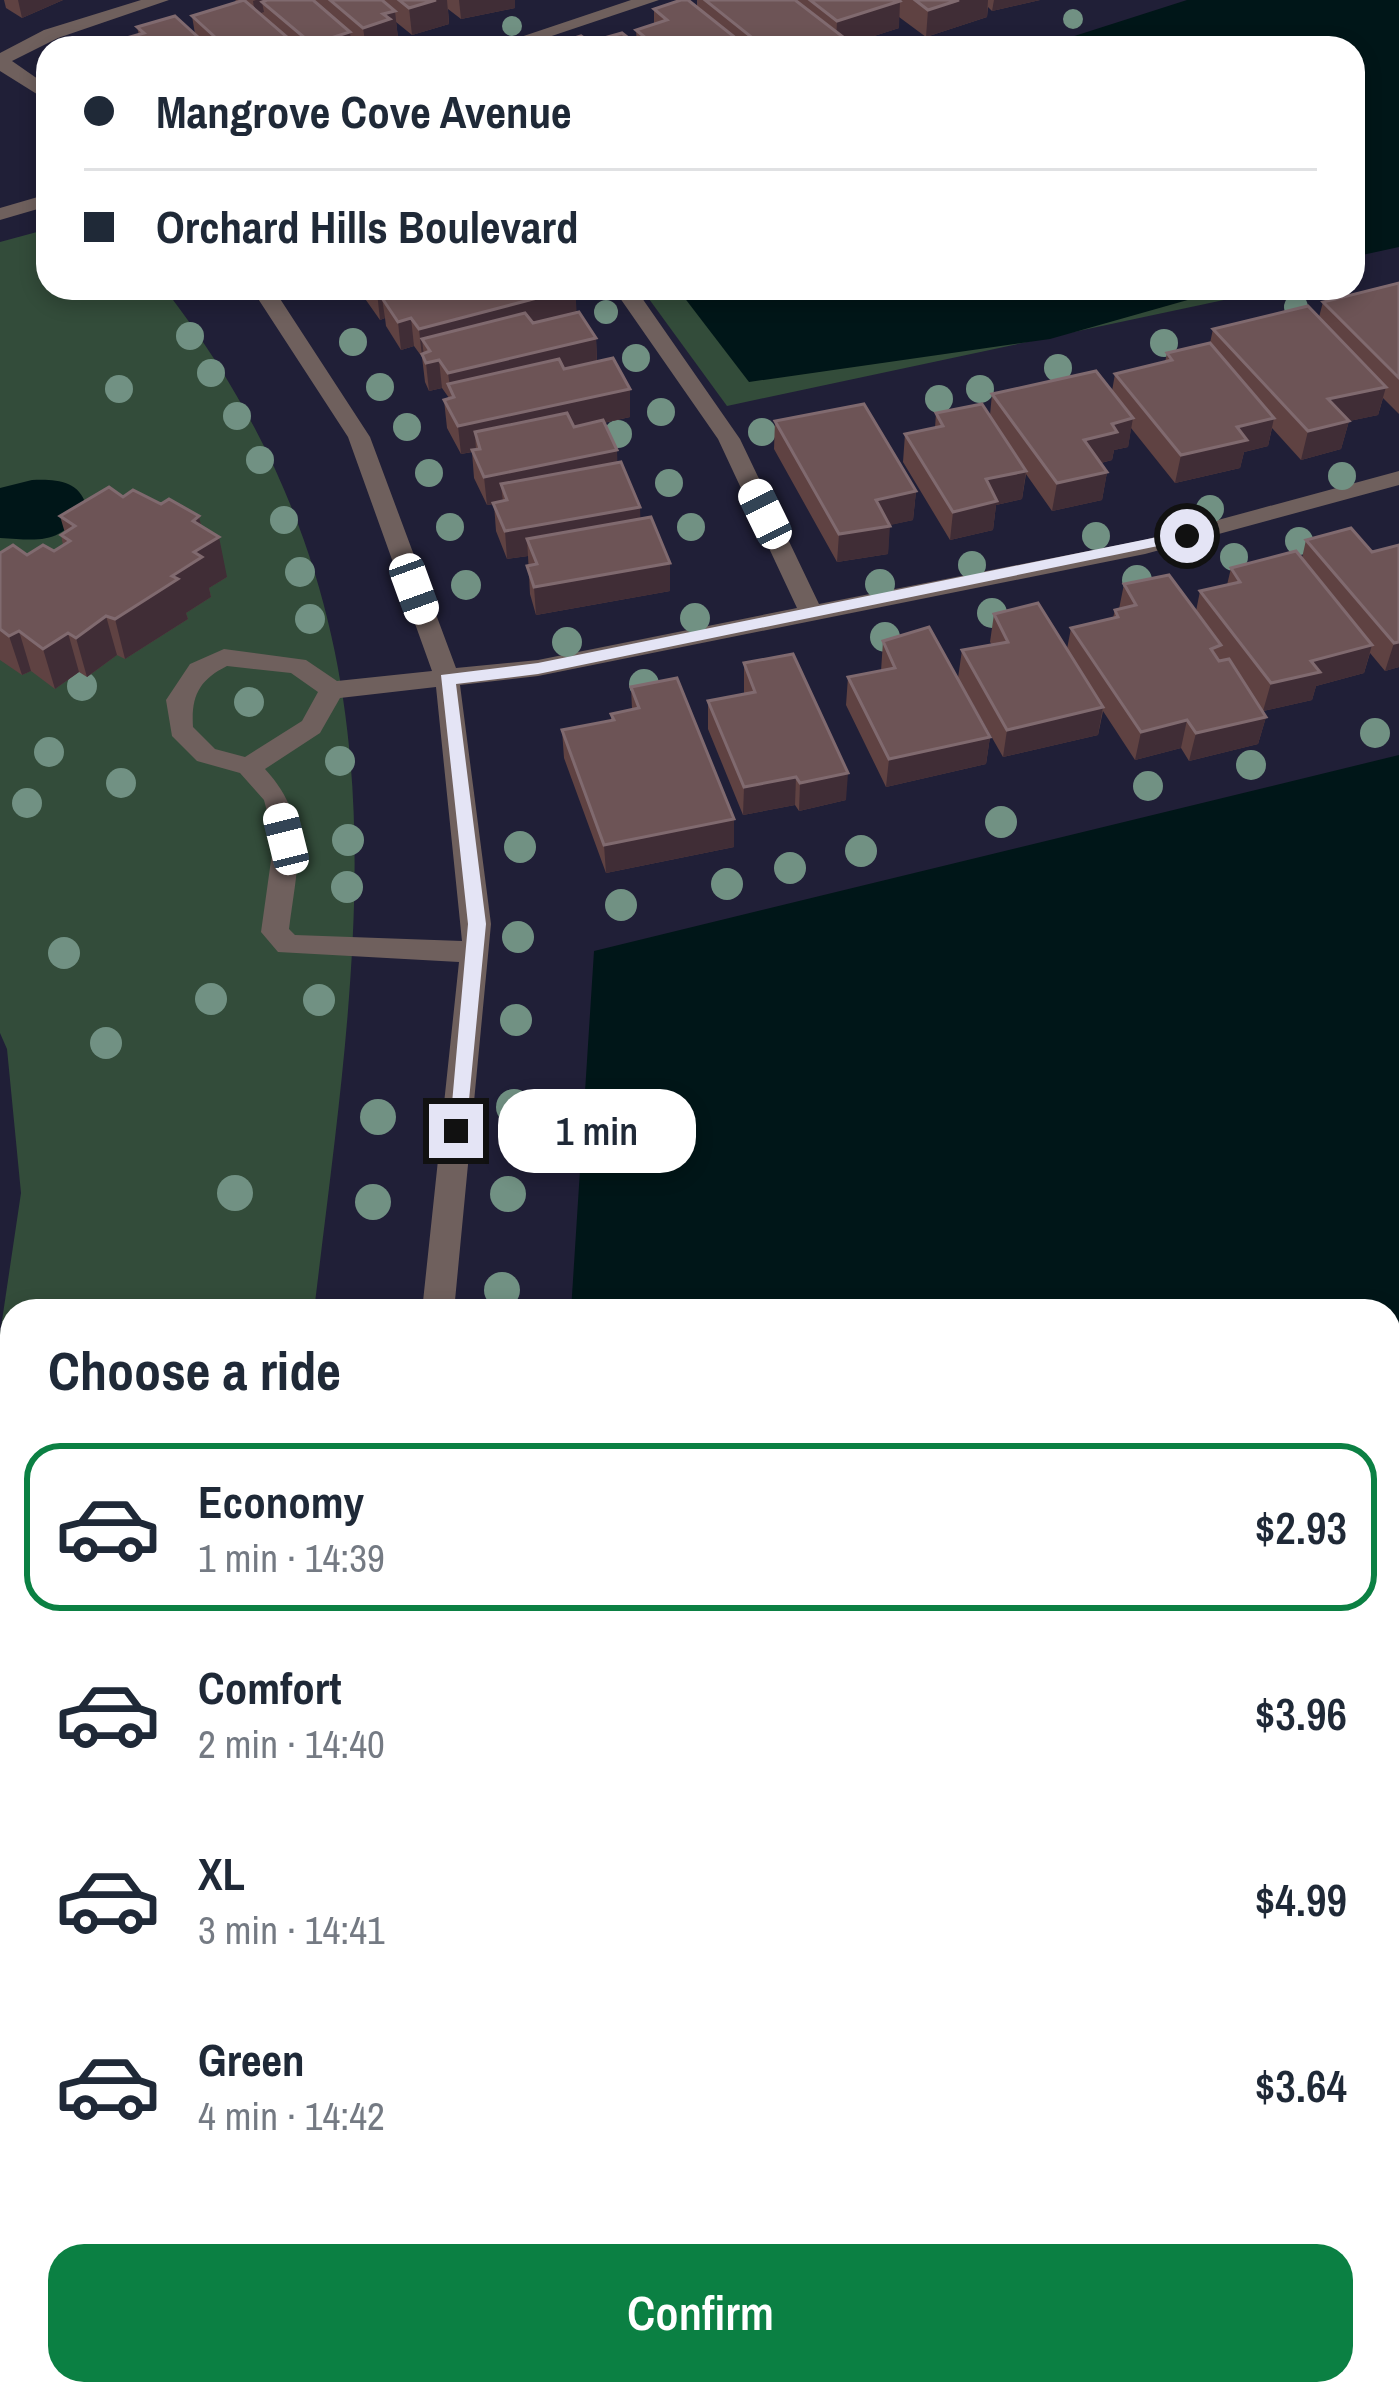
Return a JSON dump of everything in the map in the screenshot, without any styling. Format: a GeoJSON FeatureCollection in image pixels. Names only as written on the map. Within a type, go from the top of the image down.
{"type":"FeatureCollection","features":[{"type":"Feature","properties":{"kind":"street"},"geometry":{"type":"LineString","coordinates":[[47,36],[160,0]]}},
{"type":"Feature","properties":{"kind":"street"},"geometry":{"type":"LineString","coordinates":[[529,36],[611,5],[650,0]]}},
{"type":"Feature","properties":{"kind":"street"},"geometry":{"type":"LineString","coordinates":[[36,42],[0,61],[36,86]]}},
{"type":"Feature","properties":{"kind":"street"},"geometry":{"type":"LineString","coordinates":[[0,214],[36,204]]}},
{"type":"Feature","properties":{"kind":"street"},"geometry":{"type":"LineString","coordinates":[[270,300],[359,437],[447,679],[477,924],[439,1299]]}},
{"type":"Feature","properties":{"kind":"street"},"geometry":{"type":"LineString","coordinates":[[632,300],[729,439],[812,614]]}},
{"type":"Feature","properties":{"kind":"street"},"geometry":{"type":"LineString","coordinates":[[474,952],[288,945],[275,932],[286,839],[276,797],[249,767],[206,755],[181,730],[179,700],[199,670],[224,658],[253,658],[297,666],[332,690],[538,668],[1144,547],[1399,478]]}},
{"type":"Feature","properties":{"kind":"street"},"geometry":{"type":"LineString","coordinates":[[249,767],[311,727],[332,690]]}},
{"type":"Feature","properties":{"kind":"green space"},"geometry":{"type":"Polygon","coordinates":[[[36,232],[36,300],[172,300],[246,411],[301,533],[336,656],[352,780],[354,906],[346,1036],[315,1299],[5,1299],[21,1193],[7,1049],[0,1033],[0,242],[36,232]]]}},
{"type":"Feature","properties":{"kind":"green space"},"geometry":{"type":"Polygon","coordinates":[[[650,300],[1224,300],[727,406],[650,300]]]}},
{"type":"Feature","properties":{"kind":"shaded area"},"geometry":{"type":"Polygon","coordinates":[[[1187,0],[1399,0],[1399,247],[1365,254],[1365,36],[1074,36],[1187,0]]]}},
{"type":"Feature","properties":{"kind":"shaded area"},"geometry":{"type":"Polygon","coordinates":[[[686,300],[1188,300],[1050,339],[749,382],[686,300]]]}},
{"type":"Feature","properties":{"kind":"shaded area"},"geometry":{"type":"Polygon","coordinates":[[[32,480],[72,486],[86,505],[68,527],[50,537],[0,538],[0,488],[32,480]]]}},
{"type":"Feature","properties":{"kind":"shaded area"},"geometry":{"type":"Polygon","coordinates":[[[1399,755],[1399,1299],[572,1299],[594,951],[1399,755]]]}},
{"type":"Feature","properties":{"kind":"building"},"geometry":{"type":"Polygon","coordinates":[[[244,0],[286,36],[214,36],[192,16],[244,0]]]}},
{"type":"Feature","properties":{"kind":"building"},"geometry":{"type":"Polygon","coordinates":[[[313,0],[350,32],[302,36],[262,2],[313,0]]]}},
{"type":"Feature","properties":{"kind":"building"},"geometry":{"type":"Polygon","coordinates":[[[330,0],[382,0],[395,11],[383,14],[390,19],[363,28],[330,0]]]}},
{"type":"Feature","properties":{"kind":"building"},"geometry":{"type":"Polygon","coordinates":[[[399,0],[436,0],[409,8],[399,0]]]}},
{"type":"Feature","properties":{"kind":"building"},"geometry":{"type":"Polygon","coordinates":[[[688,0],[733,36],[643,36],[636,30],[667,20],[654,9],[688,0]]]}},
{"type":"Feature","properties":{"kind":"building"},"geometry":{"type":"Polygon","coordinates":[[[705,0],[795,0],[842,36],[750,36],[705,0]]]}},
{"type":"Feature","properties":{"kind":"building"},"geometry":{"type":"Polygon","coordinates":[[[810,0],[899,0],[900,1],[837,21],[810,0]]]}},
{"type":"Feature","properties":{"kind":"building"},"geometry":{"type":"Polygon","coordinates":[[[915,0],[959,0],[928,10],[915,0]]]}},
{"type":"Feature","properties":{"kind":"building"},"geometry":{"type":"Polygon","coordinates":[[[175,16],[197,36],[134,36],[144,33],[137,27],[175,16]]]}},
{"type":"Feature","properties":{"kind":"building"},"geometry":{"type":"Polygon","coordinates":[[[1399,283],[1399,378],[1323,302],[1365,300],[1365,292],[1399,283]]]}},
{"type":"Feature","properties":{"kind":"building"},"geometry":{"type":"Polygon","coordinates":[[[383,300],[529,300],[419,329],[411,318],[398,322],[383,300]]]}},
{"type":"Feature","properties":{"kind":"building"},"geometry":{"type":"Polygon","coordinates":[[[1308,306],[1386,387],[1328,399],[1349,421],[1308,431],[1213,329],[1308,306]]]}},
{"type":"Feature","properties":{"kind":"building"},"geometry":{"type":"Polygon","coordinates":[[[579,312],[596,338],[448,373],[439,360],[426,363],[422,354],[430,351],[422,339],[525,313],[533,323],[579,312]]]}},
{"type":"Feature","properties":{"kind":"building"},"geometry":{"type":"Polygon","coordinates":[[[1210,343],[1274,418],[1237,427],[1247,440],[1181,455],[1115,374],[1172,360],[1167,353],[1210,343]]]}},
{"type":"Feature","properties":{"kind":"building"},"geometry":{"type":"Polygon","coordinates":[[[613,358],[630,389],[458,426],[444,400],[454,397],[448,384],[559,359],[564,369],[613,358]]]}},
{"type":"Feature","properties":{"kind":"building"},"geometry":{"type":"Polygon","coordinates":[[[1096,371],[1133,418],[1112,424],[1117,432],[1084,440],[1107,472],[1057,483],[992,394],[1096,371]]]}},
{"type":"Feature","properties":{"kind":"building"},"geometry":{"type":"Polygon","coordinates":[[[864,404],[916,491],[876,500],[890,526],[839,534],[775,421],[864,404]]]}},
{"type":"Feature","properties":{"kind":"building"},"geometry":{"type":"Polygon","coordinates":[[[982,404],[1026,471],[986,479],[997,501],[953,512],[905,434],[943,426],[936,413],[982,404]]]}},
{"type":"Feature","properties":{"kind":"building"},"geometry":{"type":"Polygon","coordinates":[[[567,413],[574,427],[603,420],[617,450],[484,477],[472,450],[480,449],[475,432],[567,413]]]}},
{"type":"Feature","properties":{"kind":"building"},"geometry":{"type":"Polygon","coordinates":[[[621,462],[640,507],[505,531],[493,503],[507,500],[501,484],[621,462]]]}},
{"type":"Feature","properties":{"kind":"building"},"geometry":{"type":"Polygon","coordinates":[[[109,487],[123,497],[133,490],[161,504],[169,499],[199,516],[193,521],[219,537],[194,552],[202,557],[172,576],[178,579],[115,619],[106,616],[76,638],[68,633],[43,649],[19,631],[9,636],[0,629],[0,553],[13,545],[27,555],[43,545],[54,551],[70,541],[61,535],[75,526],[60,516],[109,487]]]}},
{"type":"Feature","properties":{"kind":"building"},"geometry":{"type":"Polygon","coordinates":[[[651,517],[670,563],[534,587],[527,566],[537,564],[527,539],[651,517]]]}},
{"type":"Feature","properties":{"kind":"building"},"geometry":{"type":"Polygon","coordinates":[[[1351,528],[1372,552],[1399,545],[1399,642],[1394,643],[1306,540],[1351,528]]]}},
{"type":"Feature","properties":{"kind":"building"},"geometry":{"type":"Polygon","coordinates":[[[1296,551],[1372,645],[1311,661],[1320,672],[1271,683],[1200,591],[1240,582],[1231,568],[1296,551]]]}},
{"type":"Feature","properties":{"kind":"building"},"geometry":{"type":"Polygon","coordinates":[[[1169,575],[1221,645],[1211,649],[1219,661],[1229,659],[1266,717],[1196,733],[1187,720],[1141,732],[1071,628],[1118,617],[1115,610],[1136,605],[1124,584],[1169,575]]]}},
{"type":"Feature","properties":{"kind":"building"},"geometry":{"type":"Polygon","coordinates":[[[1038,603],[1103,707],[1007,730],[962,650],[1008,642],[994,614],[1038,603]]]}},
{"type":"Feature","properties":{"kind":"building"},"geometry":{"type":"Polygon","coordinates":[[[929,627],[990,737],[889,759],[848,677],[895,668],[883,641],[929,627]]]}},
{"type":"Feature","properties":{"kind":"building"},"geometry":{"type":"Polygon","coordinates":[[[793,654],[848,773],[744,787],[708,701],[755,692],[744,663],[793,654]]]}},
{"type":"Feature","properties":{"kind":"building"},"geometry":{"type":"Polygon","coordinates":[[[677,678],[734,819],[604,845],[562,730],[614,720],[611,714],[639,708],[631,687],[677,678]]]}},
{"type":"Feature","properties":{"kind":"route"},"geometry":{"type":"LineString","coordinates":[[456,1131],[477,924],[447,679],[538,668],[1187,536]]}}]}
